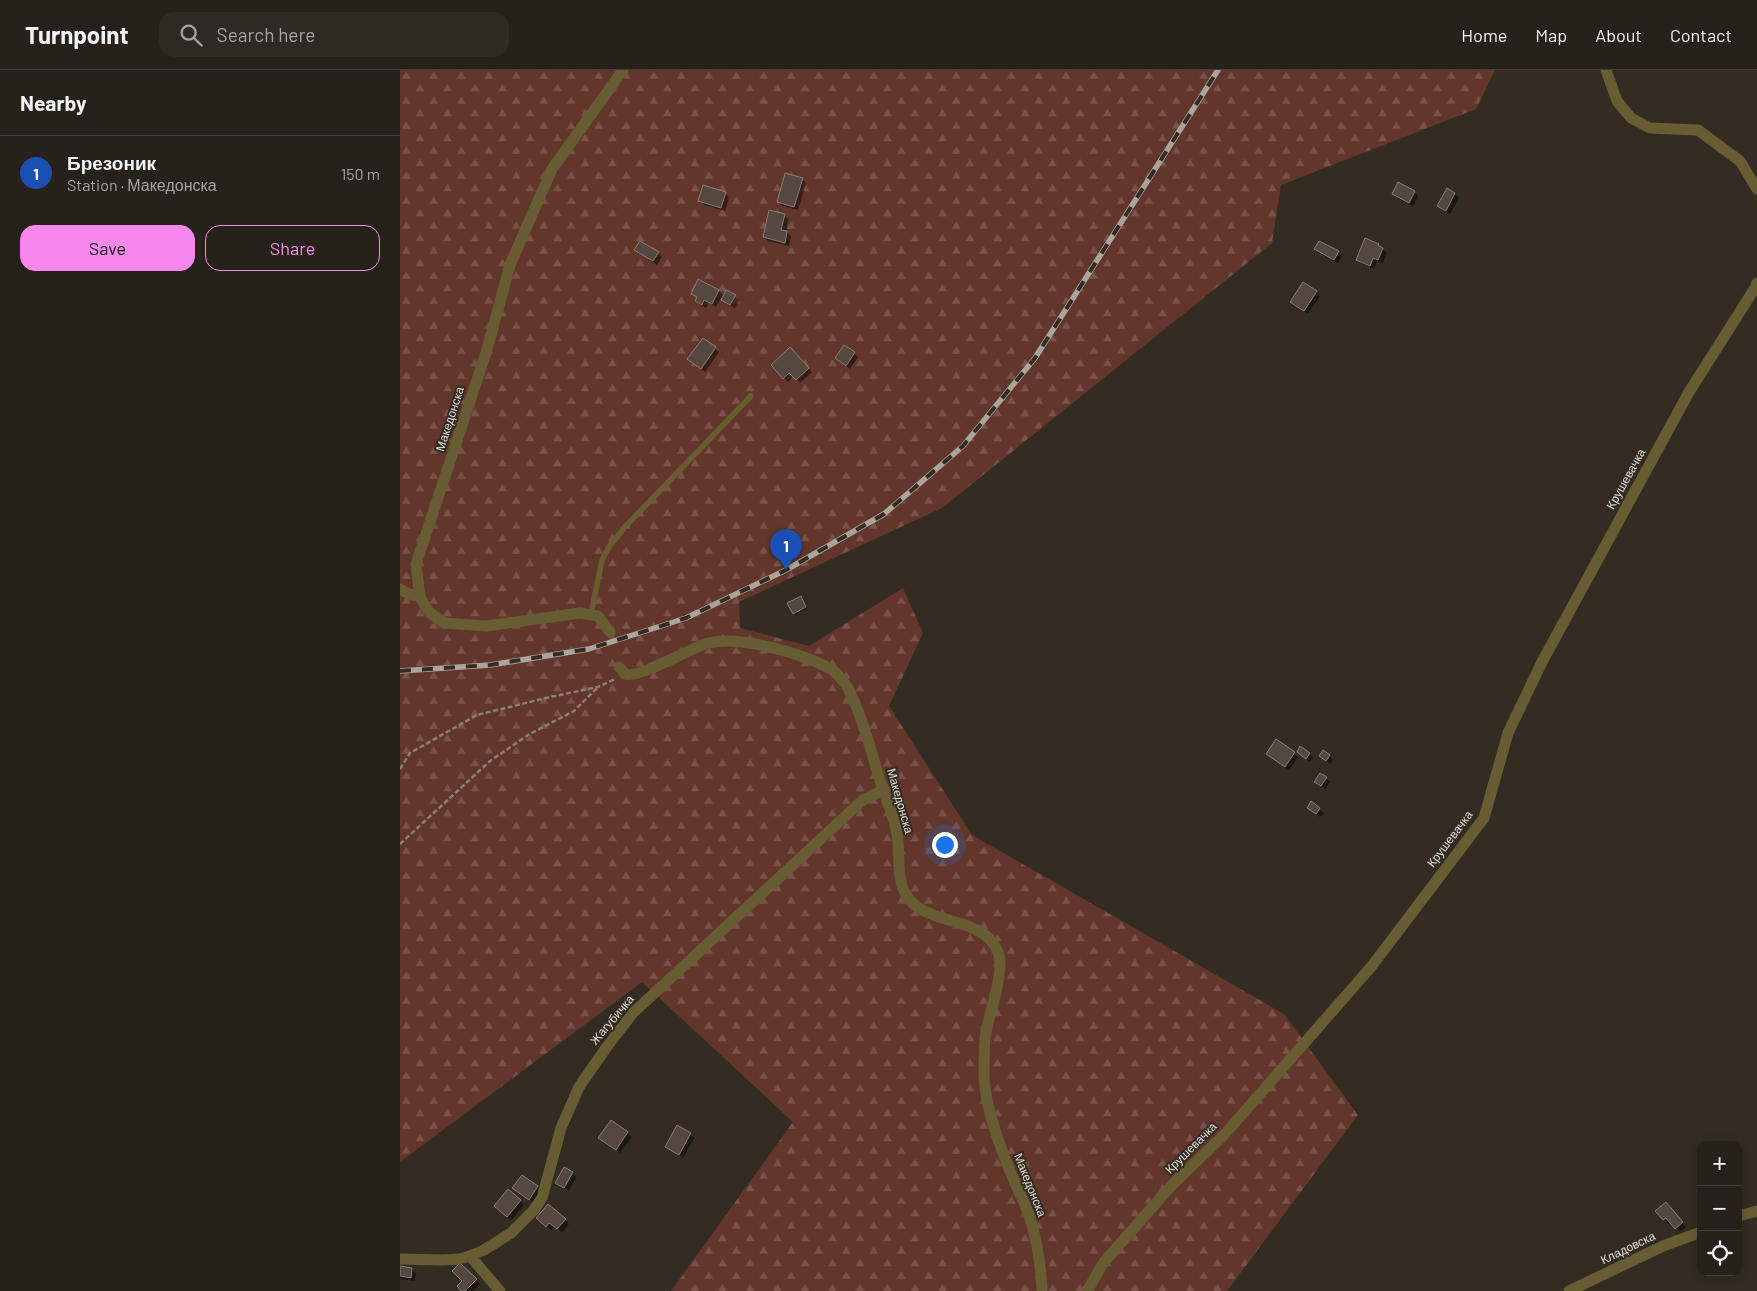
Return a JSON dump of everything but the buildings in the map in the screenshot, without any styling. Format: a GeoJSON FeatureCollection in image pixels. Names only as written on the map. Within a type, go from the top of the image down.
{"type":"FeatureCollection","features":[{"type":"Feature","properties":{"kind":"street","name":"Македонска"},"geometry":{"type":"LineString","coordinates":[[420,597],[416,564],[486,353],[510,265],[552,169],[623,70]]}},
{"type":"Feature","properties":{"kind":"street"},"geometry":{"type":"LineString","coordinates":[[1606,70],[1617,101],[1631,118],[1650,128],[1698,130],[1740,160],[1757,189]]}},
{"type":"Feature","properties":{"kind":"street","name":"Крушевачка"},"geometry":{"type":"LineString","coordinates":[[1087,1291],[1104,1262],[1116,1248],[1171,1186],[1224,1135],[1371,967],[1484,818],[1508,733],[1542,662],[1689,392],[1757,283]]}},
{"type":"Feature","properties":{"kind":"street"},"geometry":{"type":"LineString","coordinates":[[400,589],[408,594],[420,597],[429,612],[444,624],[486,626],[591,614],[598,616],[610,632]]}},
{"type":"Feature","properties":{"kind":"street","name":"Македонска"},"geometry":{"type":"LineString","coordinates":[[622,670],[631,675],[643,672],[706,644],[724,640],[758,644],[811,660],[832,669],[847,687],[863,727],[897,833],[902,885],[908,897],[932,916],[958,922],[978,931],[992,940],[998,953],[1001,966],[985,1039],[984,1078],[1002,1153],[1031,1221],[1041,1266],[1042,1291]]}},
{"type":"Feature","properties":{"kind":"street","name":"Жагубичка"},"geometry":{"type":"LineString","coordinates":[[400,1259],[459,1259],[484,1250],[511,1233],[533,1211],[542,1198],[561,1128],[579,1087],[633,1013],[863,800],[883,790]]}},
{"type":"Feature","properties":{"kind":"street"},"geometry":{"type":"LineString","coordinates":[[1742,1215],[1757,1211]]}},
{"type":"Feature","properties":{"kind":"street","name":"Кладовска"},"geometry":{"type":"LineString","coordinates":[[1569,1291],[1656,1249],[1697,1234]]}},
{"type":"Feature","properties":{"kind":"street"},"geometry":{"type":"LineString","coordinates":[[470,1256],[500,1291]]}},
{"type":"Feature","properties":{"kind":"lane"},"geometry":{"type":"LineString","coordinates":[[591,614],[602,560],[609,546],[751,396]]}},
{"type":"Feature","properties":{"kind":"path"},"geometry":{"type":"LineString","coordinates":[[400,844],[490,760],[528,734],[574,711],[598,687],[622,670]]}},
{"type":"Feature","properties":{"kind":"path"},"geometry":{"type":"LineString","coordinates":[[400,769],[410,753],[477,715],[598,687]]}},
{"type":"Feature","properties":{"kind":"green space"},"geometry":{"type":"Polygon","coordinates":[[[400,70],[1495,70],[1476,109],[1281,185],[1272,243],[942,508],[739,602],[740,628],[809,646],[903,588],[923,633],[889,706],[972,835],[1284,1014],[1358,1115],[1227,1291],[671,1291],[793,1122],[642,982],[400,1162],[400,70]]]}},
{"type":"Feature","properties":{"kind":"railway"},"geometry":{"type":"LineString","coordinates":[[400,671],[490,665],[589,649],[686,618],[786,570],[884,514],[963,446],[1035,358],[1218,70]]}},
{"type":"Feature","properties":{"kind":"place","name":"Брезоник"},"geometry":{"type":"Point","coordinates":[786,570]}}]}
